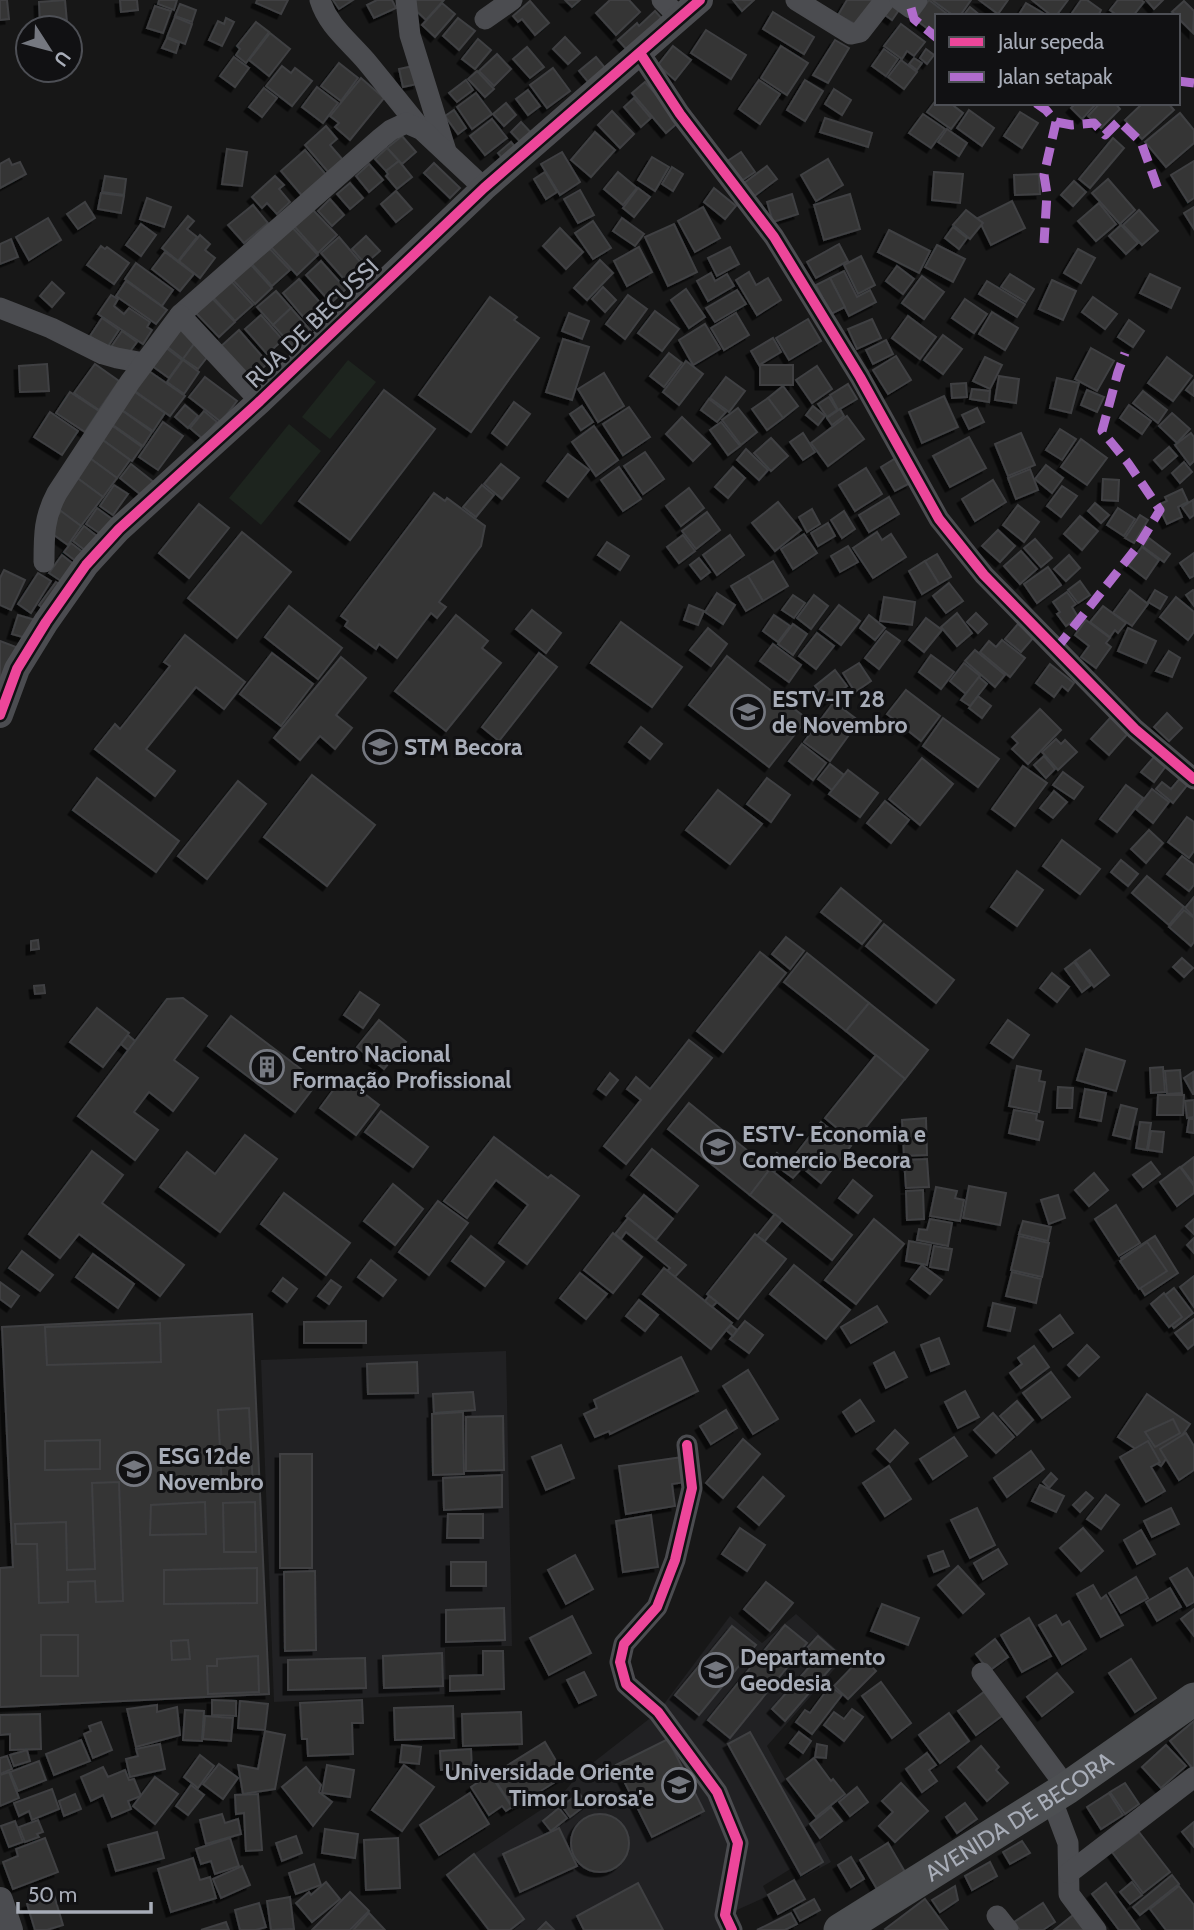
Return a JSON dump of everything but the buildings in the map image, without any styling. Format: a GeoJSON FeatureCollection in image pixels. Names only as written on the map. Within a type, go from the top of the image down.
{"type":"FeatureCollection","features":[{"type":"Feature","properties":{"kind":"main road","name":"AVENIDA DE BECORA"},"geometry":{"type":"LineString","coordinates":[[840,1930],[1059,1793],[1194,1699]]}},
{"type":"Feature","properties":{"kind":"street"},"geometry":{"type":"LineString","coordinates":[[320,0],[342,38],[363,58],[422,130],[484,188]]}},
{"type":"Feature","properties":{"kind":"street"},"geometry":{"type":"LineString","coordinates":[[406,0],[410,34],[446,151]]}},
{"type":"Feature","properties":{"kind":"street"},"geometry":{"type":"LineString","coordinates":[[485,19],[512,0]]}},
{"type":"Feature","properties":{"kind":"street","name":"RUA DE BECUSSI"},"geometry":{"type":"LineString","coordinates":[[0,715],[17,669],[46,622],[86,565],[119,530],[260,401],[484,188],[640,54],[671,8],[700,0]]}},
{"type":"Feature","properties":{"kind":"street"},"geometry":{"type":"LineString","coordinates":[[796,0],[851,34],[860,32],[885,0]]}},
{"type":"Feature","properties":{"kind":"street"},"geometry":{"type":"LineString","coordinates":[[900,0],[911,8],[917,0]]}},
{"type":"Feature","properties":{"kind":"street"},"geometry":{"type":"LineString","coordinates":[[640,54],[680,114],[775,237],[860,377],[939,519],[984,575],[1011,603],[1135,729],[1194,779]]}},
{"type":"Feature","properties":{"kind":"street"},"geometry":{"type":"LineString","coordinates":[[44,562],[45,526],[49,508],[79,457],[180,315],[391,130],[406,123],[422,130]]}},
{"type":"Feature","properties":{"kind":"street"},"geometry":{"type":"LineString","coordinates":[[0,308],[51,328],[103,354],[144,363]]}},
{"type":"Feature","properties":{"kind":"street"},"geometry":{"type":"LineString","coordinates":[[180,315],[260,401]]}},
{"type":"Feature","properties":{"kind":"street"},"geometry":{"type":"LineString","coordinates":[[687,1445],[692,1488],[676,1560],[657,1608],[624,1644],[620,1662],[626,1684],[657,1712],[717,1792],[738,1843],[725,1915],[732,1930]]}},
{"type":"Feature","properties":{"kind":"street"},"geometry":{"type":"LineString","coordinates":[[982,1673],[1059,1793],[1068,1843],[1069,1894],[1096,1930]]}},
{"type":"Feature","properties":{"kind":"street"},"geometry":{"type":"LineString","coordinates":[[1069,1873],[1194,1777]]}},
{"type":"Feature","properties":{"kind":"street"},"geometry":{"type":"LineString","coordinates":[[0,1900],[10,1930]]}},
{"type":"Feature","properties":{"kind":"shaded area"},"geometry":{"type":"Polygon","coordinates":[[[348,360],[376,382],[330,439],[302,417],[348,360]]]}},
{"type":"Feature","properties":{"kind":"shaded area"},"geometry":{"type":"Polygon","coordinates":[[[289,424],[321,451],[261,525],[229,498],[289,424]]]}},
{"type":"Feature","properties":{"kind":"shaded area"},"geometry":{"type":"Polygon","coordinates":[[[506,1351],[512,1646],[445,1648],[446,1694],[274,1702],[261,1360],[506,1351]]]}},
{"type":"Feature","properties":{"kind":"shaded area","name":"Universidade Oriente Timor Lorosa'e"},"geometry":{"type":"Polygon","coordinates":[[[796,1614],[845,1657],[767,1746],[831,1862],[800,1879],[792,1868],[763,1886],[768,1896],[726,1915],[732,1930],[485,1930],[447,1875],[559,1798],[581,1772],[658,1712],[730,1616],[762,1643],[796,1614]]]}},
{"type":"Feature","properties":{"kind":"marked path"},"geometry":{"type":"LineString","coordinates":[[911,8],[914,19],[935,36]]}},
{"type":"Feature","properties":{"kind":"marked path"},"geometry":{"type":"LineString","coordinates":[[1180,81],[1194,83]]}},
{"type":"Feature","properties":{"kind":"marked path"},"geometry":{"type":"LineString","coordinates":[[1039,105],[1056,122],[1044,175],[1047,194],[1044,243]]}},
{"type":"Feature","properties":{"kind":"marked path"},"geometry":{"type":"LineString","coordinates":[[1056,122],[1072,125],[1094,123],[1105,135],[1119,121],[1141,142],[1158,189]]}},
{"type":"Feature","properties":{"kind":"marked path"},"geometry":{"type":"LineString","coordinates":[[1056,649],[1138,546],[1160,510],[1102,431],[1125,353]]}},
{"type":"Feature","properties":{"kind":"cycle path"},"geometry":{"type":"LineString","coordinates":[[0,715],[17,669],[46,622],[86,565],[119,529],[260,401],[484,188],[700,0]]}},
{"type":"Feature","properties":{"kind":"cycle path"},"geometry":{"type":"LineString","coordinates":[[640,53],[680,114],[774,237],[860,377],[939,519],[984,575],[1135,729],[1194,779]]}},
{"type":"Feature","properties":{"kind":"cycle path"},"geometry":{"type":"LineString","coordinates":[[687,1445],[692,1488],[675,1560],[657,1607],[624,1644],[620,1662],[626,1684],[658,1712],[717,1792],[738,1843],[725,1915],[732,1930]]}},
{"type":"Feature","properties":{"kind":"place","name":"ESTV-IT 28 de Novembro"},"geometry":{"type":"Point","coordinates":[748,712]}},
{"type":"Feature","properties":{"kind":"place","name":"STM Becora"},"geometry":{"type":"Point","coordinates":[380,747]}},
{"type":"Feature","properties":{"kind":"place","name":"Centro Nacional Formação Profissional"},"geometry":{"type":"Point","coordinates":[267,1067]}},
{"type":"Feature","properties":{"kind":"place","name":"ESTV- Economia e Comercio Becora"},"geometry":{"type":"Point","coordinates":[718,1147]}},
{"type":"Feature","properties":{"kind":"place","name":"ESG 12de Novembro"},"geometry":{"type":"Point","coordinates":[134,1469]}},
{"type":"Feature","properties":{"kind":"place","name":"Departamento Geodesia"},"geometry":{"type":"Point","coordinates":[716,1670]}},
{"type":"Feature","properties":{"kind":"place","name":"Universidade Oriente Timor Lorosa'e"},"geometry":{"type":"Point","coordinates":[679,1785]}}]}
